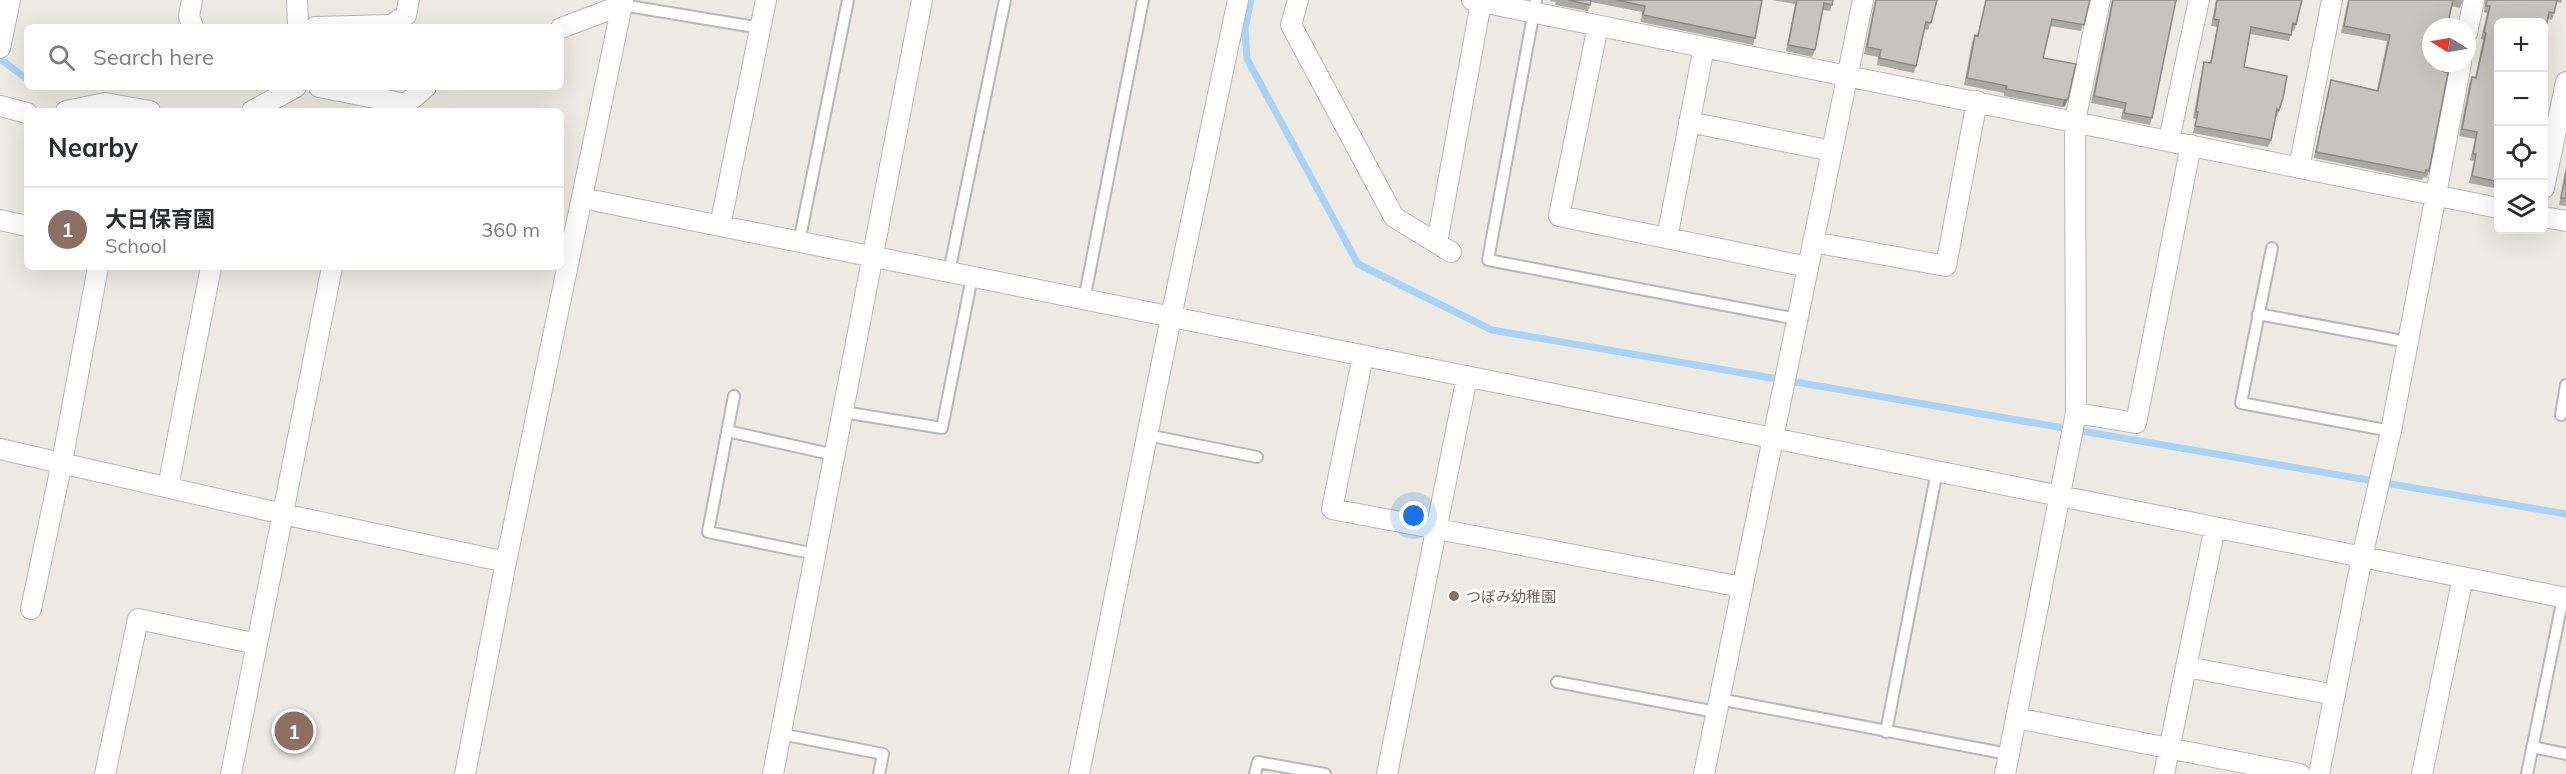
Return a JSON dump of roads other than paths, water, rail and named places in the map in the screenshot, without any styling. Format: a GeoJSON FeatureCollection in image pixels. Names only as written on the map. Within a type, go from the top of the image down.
{"type":"FeatureCollection","features":[{"type":"Feature","properties":{"kind":"street"},"geometry":{"type":"LineString","coordinates":[[0,48],[10,0]]}},
{"type":"Feature","properties":{"kind":"street"},"geometry":{"type":"LineString","coordinates":[[192,0],[189,16],[192,24]]}},
{"type":"Feature","properties":{"kind":"street"},"geometry":{"type":"LineString","coordinates":[[297,0],[298,24]]}},
{"type":"Feature","properties":{"kind":"street"},"geometry":{"type":"LineString","coordinates":[[392,24],[406,15],[409,0]]}},
{"type":"Feature","properties":{"kind":"street"},"geometry":{"type":"LineString","coordinates":[[720,226],[766,0]]}},
{"type":"Feature","properties":{"kind":"street"},"geometry":{"type":"LineString","coordinates":[[773,774],[922,0]]}},
{"type":"Feature","properties":{"kind":"street"},"geometry":{"type":"LineString","coordinates":[[1079,774],[1171,317],[1238,0]]}},
{"type":"Feature","properties":{"kind":"street"},"geometry":{"type":"LineString","coordinates":[[1298,0],[1291,25],[1394,217],[1444,247],[1476,1],[1534,6],[1598,26],[2494,207]]}},
{"type":"Feature","properties":{"kind":"street"},"geometry":{"type":"LineString","coordinates":[[1704,774],[1863,0]]}},
{"type":"Feature","properties":{"kind":"street"},"geometry":{"type":"LineString","coordinates":[[2005,774],[2076,413],[2074,121],[2098,0]]}},
{"type":"Feature","properties":{"kind":"street"},"geometry":{"type":"LineString","coordinates":[[2169,140],[2199,0]]}},
{"type":"Feature","properties":{"kind":"street"},"geometry":{"type":"LineString","coordinates":[[2300,168],[2332,0]]}},
{"type":"Feature","properties":{"kind":"street"},"geometry":{"type":"LineString","coordinates":[[2470,18],[2474,0]]}},
{"type":"Feature","properties":{"kind":"street"},"geometry":{"type":"LineString","coordinates":[[564,27],[623,2]]}},
{"type":"Feature","properties":{"kind":"street"},"geometry":{"type":"LineString","coordinates":[[465,774],[506,562],[623,2]]}},
{"type":"Feature","properties":{"kind":"street"},"geometry":{"type":"LineString","coordinates":[[1598,26],[1559,216],[1808,267]]}},
{"type":"Feature","properties":{"kind":"street"},"geometry":{"type":"LineString","coordinates":[[1667,238],[1704,47]]}},
{"type":"Feature","properties":{"kind":"street"},"geometry":{"type":"LineString","coordinates":[[2319,774],[2362,557],[2391,431],[2459,72]]}},
{"type":"Feature","properties":{"kind":"street"},"geometry":{"type":"LineString","coordinates":[[2546,180],[2566,82]]}},
{"type":"Feature","properties":{"kind":"street"},"geometry":{"type":"LineString","coordinates":[[258,108],[290,90]]}},
{"type":"Feature","properties":{"kind":"street"},"geometry":{"type":"LineString","coordinates":[[327,90],[365,104],[406,104],[422,90]]}},
{"type":"Feature","properties":{"kind":"street"},"geometry":{"type":"LineString","coordinates":[[1813,242],[1946,266],[1977,101]]}},
{"type":"Feature","properties":{"kind":"street"},"geometry":{"type":"LineString","coordinates":[[81,108],[105,103],[122,108]]}},
{"type":"Feature","properties":{"kind":"street"},"geometry":{"type":"LineString","coordinates":[[0,106],[24,112]]}},
{"type":"Feature","properties":{"kind":"street"},"geometry":{"type":"LineString","coordinates":[[1689,122],[1832,151]]}},
{"type":"Feature","properties":{"kind":"street"},"geometry":{"type":"LineString","coordinates":[[2076,413],[2136,423],[2191,145]]}},
{"type":"Feature","properties":{"kind":"street"},"geometry":{"type":"LineString","coordinates":[[582,198],[2564,598]]}},
{"type":"Feature","properties":{"kind":"street"},"geometry":{"type":"LineString","coordinates":[[2548,218],[2566,221]]}},
{"type":"Feature","properties":{"kind":"street"},"geometry":{"type":"LineString","coordinates":[[0,220],[24,225]]}},
{"type":"Feature","properties":{"kind":"street"},"geometry":{"type":"LineString","coordinates":[[31,609],[62,462],[97,270]]}},
{"type":"Feature","properties":{"kind":"street"},"geometry":{"type":"LineString","coordinates":[[168,487],[210,270]]}},
{"type":"Feature","properties":{"kind":"street"},"geometry":{"type":"LineString","coordinates":[[231,774],[331,270]]}},
{"type":"Feature","properties":{"kind":"street"},"geometry":{"type":"LineString","coordinates":[[1363,356],[1332,509],[1742,587]]}},
{"type":"Feature","properties":{"kind":"street"},"geometry":{"type":"LineString","coordinates":[[1387,774],[1467,377]]}},
{"type":"Feature","properties":{"kind":"street"},"geometry":{"type":"LineString","coordinates":[[0,449],[506,562]]}},
{"type":"Feature","properties":{"kind":"street"},"geometry":{"type":"LineString","coordinates":[[2164,774],[2215,527]]}},
{"type":"Feature","properties":{"kind":"street"},"geometry":{"type":"LineString","coordinates":[[2422,774],[2463,577]]}},
{"type":"Feature","properties":{"kind":"street"},"geometry":{"type":"LineString","coordinates":[[105,774],[138,619],[257,644]]}},
{"type":"Feature","properties":{"kind":"street"},"geometry":{"type":"LineString","coordinates":[[2187,667],[2335,695]]}},
{"type":"Feature","properties":{"kind":"street"},"geometry":{"type":"LineString","coordinates":[[2016,717],[2300,774]]}},
{"type":"Feature","properties":{"kind":"lane"},"geometry":{"type":"LineString","coordinates":[[799,242],[848,0]]}},
{"type":"Feature","properties":{"kind":"lane"},"geometry":{"type":"LineString","coordinates":[[949,272],[1005,0]]}},
{"type":"Feature","properties":{"kind":"lane"},"geometry":{"type":"LineString","coordinates":[[1084,300],[1143,0]]}},
{"type":"Feature","properties":{"kind":"lane"},"geometry":{"type":"LineString","coordinates":[[623,2],[761,28]]}},
{"type":"Feature","properties":{"kind":"lane"},"geometry":{"type":"LineString","coordinates":[[1534,6],[1488,260],[1797,319]]}},
{"type":"Feature","properties":{"kind":"lane"},"geometry":{"type":"LineString","coordinates":[[2272,248],[2241,403],[2391,431]]}},
{"type":"Feature","properties":{"kind":"lane"},"geometry":{"type":"LineString","coordinates":[[843,412],[942,428],[972,277]]}},
{"type":"Feature","properties":{"kind":"lane"},"geometry":{"type":"LineString","coordinates":[[2258,314],[2408,342]]}},
{"type":"Feature","properties":{"kind":"lane"},"geometry":{"type":"LineString","coordinates":[[2561,415],[2566,385]]}},
{"type":"Feature","properties":{"kind":"lane"},"geometry":{"type":"LineString","coordinates":[[734,396],[708,532],[815,554]]}},
{"type":"Feature","properties":{"kind":"lane"},"geometry":{"type":"LineString","coordinates":[[727,431],[835,455]]}},
{"type":"Feature","properties":{"kind":"lane"},"geometry":{"type":"LineString","coordinates":[[1147,435],[1257,457]]}},
{"type":"Feature","properties":{"kind":"lane"},"geometry":{"type":"LineString","coordinates":[[1886,732],[1937,471]]}},
{"type":"Feature","properties":{"kind":"lane"},"geometry":{"type":"LineString","coordinates":[[2527,774],[2564,598]]}},
{"type":"Feature","properties":{"kind":"lane"},"geometry":{"type":"LineString","coordinates":[[1557,682],[1886,732],[2008,754]]}},
{"type":"Feature","properties":{"kind":"lane"},"geometry":{"type":"LineString","coordinates":[[781,734],[883,753],[879,774]]}},
{"type":"Feature","properties":{"kind":"lane"},"geometry":{"type":"LineString","coordinates":[[2532,747],[2566,754]]}},
{"type":"Feature","properties":{"kind":"lane"},"geometry":{"type":"LineString","coordinates":[[1255,774],[1258,762],[1325,774]]}},
{"type":"Feature","properties":{"kind":"waterway"},"geometry":{"type":"LineString","coordinates":[[1251,0],[1245,28],[1247,59],[1358,264],[1492,330],[2566,514]]}},
{"type":"Feature","properties":{"kind":"waterway"},"geometry":{"type":"LineString","coordinates":[[0,59],[24,77]]}},
{"type":"Feature","properties":{"kind":"place","name":"つぼみ幼稚園"},"geometry":{"type":"Point","coordinates":[1454,596]}},
{"type":"Feature","properties":{"kind":"place","name":"大日保育園"},"geometry":{"type":"Point","coordinates":[294,731]}}]}
